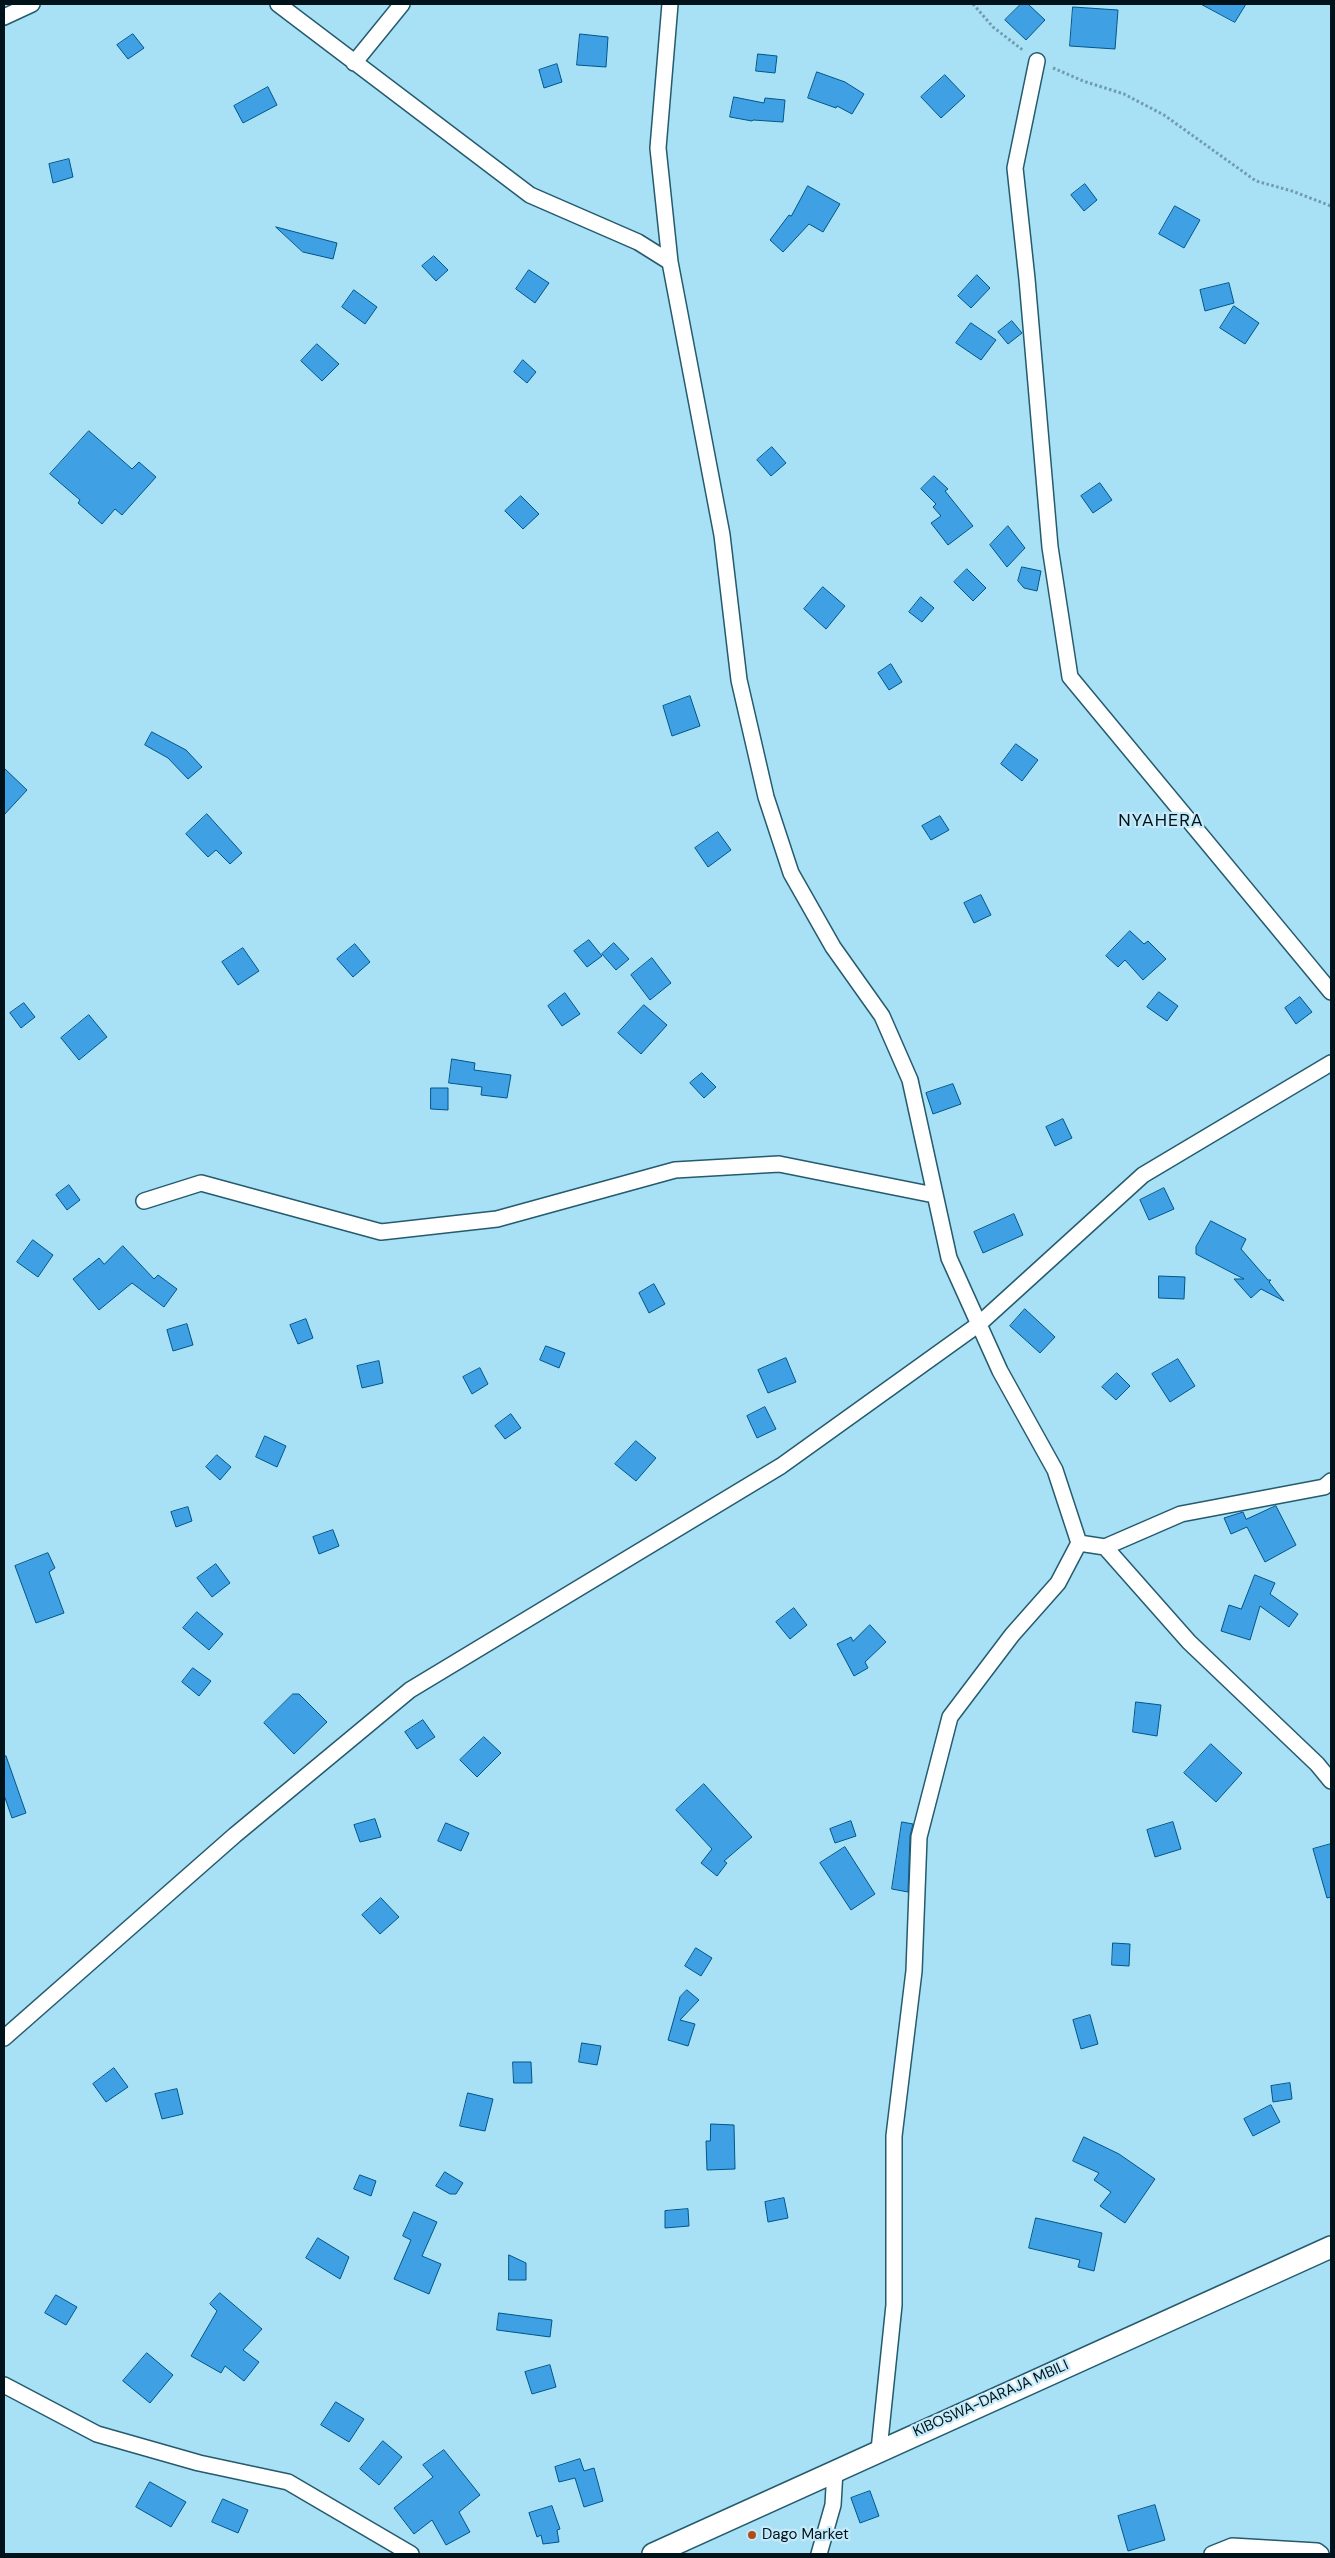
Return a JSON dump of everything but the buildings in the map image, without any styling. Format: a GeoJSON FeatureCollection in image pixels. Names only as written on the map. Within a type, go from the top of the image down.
{"type":"FeatureCollection","features":[{"type":"Feature","properties":{"kind":"main road","name":"KIBOSWA-DARAJA MBILI"},"geometry":{"type":"LineString","coordinates":[[653,2554],[879,2450],[1331,2247]]}},
{"type":"Feature","properties":{"kind":"street"},"geometry":{"type":"LineString","coordinates":[[4,17],[32,4]]}},
{"type":"Feature","properties":{"kind":"street"},"geometry":{"type":"LineString","coordinates":[[278,4],[530,195],[638,242],[670,262]]}},
{"type":"Feature","properties":{"kind":"street"},"geometry":{"type":"LineString","coordinates":[[354,62],[402,4]]}},
{"type":"Feature","properties":{"kind":"street"},"geometry":{"type":"LineString","coordinates":[[670,4],[658,148],[670,262],[722,535],[739,680],[766,797],[791,873],[833,947],[882,1016],[910,1080],[949,1258],[1000,1370],[1055,1470],[1079,1543],[1058,1583],[1012,1635],[950,1717],[919,1837],[914,1971],[894,2136],[894,2305],[879,2450]]}},
{"type":"Feature","properties":{"kind":"street"},"geometry":{"type":"LineString","coordinates":[[1038,61],[1015,168],[1027,279],[1050,547],[1070,677],[1331,992]]}},
{"type":"Feature","properties":{"kind":"street"},"geometry":{"type":"LineString","coordinates":[[4,2038],[235,1835],[410,1690],[781,1466],[979,1324],[1143,1175],[1331,1063]]}},
{"type":"Feature","properties":{"kind":"street"},"geometry":{"type":"LineString","coordinates":[[144,1201],[201,1183],[381,1232],[497,1219],[676,1170],[779,1164],[934,1195]]}},
{"type":"Feature","properties":{"kind":"street"},"geometry":{"type":"LineString","coordinates":[[1079,1543],[1105,1547],[1181,1514],[1324,1487],[1331,1480]]}},
{"type":"Feature","properties":{"kind":"street"},"geometry":{"type":"LineString","coordinates":[[1105,1547],[1189,1642],[1318,1764],[1331,1781]]}},
{"type":"Feature","properties":{"kind":"street"},"geometry":{"type":"LineString","coordinates":[[4,2385],[97,2434],[199,2463],[288,2482],[411,2554]]}},
{"type":"Feature","properties":{"kind":"street"},"geometry":{"type":"LineString","coordinates":[[819,2554],[834,2505],[835,2470]]}},
{"type":"Feature","properties":{"kind":"street"},"geometry":{"type":"LineString","coordinates":[[1212,2554],[1232,2546],[1317,2551],[1321,2554]]}},
{"type":"Feature","properties":{"kind":"path"},"geometry":{"type":"LineString","coordinates":[[973,4],[994,27],[1038,61],[1083,81],[1124,94],[1164,115],[1256,181],[1292,191],[1331,206]]}},
{"type":"Feature","properties":{"kind":"place","name":"Dago Market"},"geometry":{"type":"Point","coordinates":[752,2535]}},
{"type":"Feature","properties":{"kind":"district","name":"NYAHERA"},"geometry":{"type":"Point","coordinates":[1161,821]}}]}
